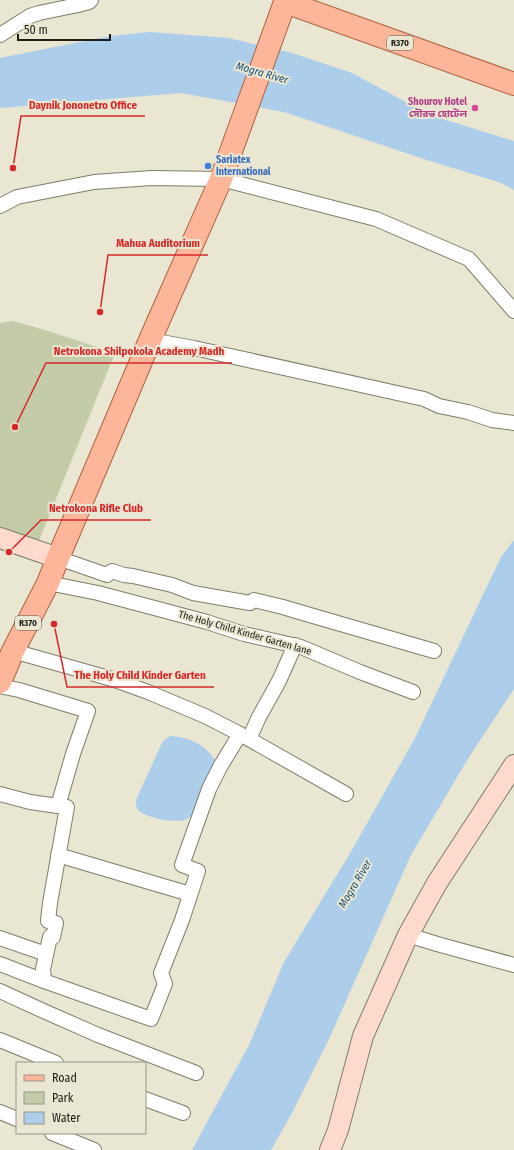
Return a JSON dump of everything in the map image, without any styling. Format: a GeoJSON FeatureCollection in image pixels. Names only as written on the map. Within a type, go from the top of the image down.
{"type":"FeatureCollection","features":[{"type":"Feature","properties":{"kind":"main road","name":"R370"},"geometry":{"type":"LineString","coordinates":[[0,682],[13,651],[48,583],[150,340],[224,172],[285,1],[514,84]]}},
{"type":"Feature","properties":{"kind":"street"},"geometry":{"type":"LineString","coordinates":[[0,35],[30,16],[78,5],[91,0]]}},
{"type":"Feature","properties":{"kind":"street"},"geometry":{"type":"LineString","coordinates":[[0,206],[17,197],[94,182],[224,172],[376,219],[468,259],[514,311]]}},
{"type":"Feature","properties":{"kind":"street"},"geometry":{"type":"LineString","coordinates":[[150,340],[194,348],[416,398],[439,406],[468,412],[492,420],[514,424]]}},
{"type":"Feature","properties":{"kind":"street"},"geometry":{"type":"LineString","coordinates":[[0,538],[107,576],[112,571],[172,585],[193,593],[250,602],[254,600],[283,606],[434,651]]}},
{"type":"Feature","properties":{"kind":"street","name":"The Holy Child Kinder Garten lane"},"geometry":{"type":"LineString","coordinates":[[48,583],[98,593],[208,622],[244,634],[301,647],[360,672],[413,692]]}},
{"type":"Feature","properties":{"kind":"street"},"geometry":{"type":"LineString","coordinates":[[0,964],[151,1019],[165,984],[161,974],[182,920],[198,871],[182,865],[209,789],[220,767],[259,717],[279,681],[295,646]]}},
{"type":"Feature","properties":{"kind":"street"},"geometry":{"type":"LineString","coordinates":[[13,651],[112,679],[148,692],[205,716],[346,794]]}},
{"type":"Feature","properties":{"kind":"street"},"geometry":{"type":"LineString","coordinates":[[0,686],[26,692],[88,711],[58,806]]}},
{"type":"Feature","properties":{"kind":"street"},"geometry":{"type":"LineString","coordinates":[[330,1150],[338,1130],[363,1036],[408,935],[437,883],[514,765]]}},
{"type":"Feature","properties":{"kind":"street"},"geometry":{"type":"LineString","coordinates":[[0,794],[30,802],[67,807],[48,921],[56,923],[53,937],[50,937],[46,954],[43,969],[44,981]]}},
{"type":"Feature","properties":{"kind":"street"},"geometry":{"type":"LineString","coordinates":[[58,856],[190,894]]}},
{"type":"Feature","properties":{"kind":"street"},"geometry":{"type":"LineString","coordinates":[[408,935],[514,965]]}},
{"type":"Feature","properties":{"kind":"street"},"geometry":{"type":"LineString","coordinates":[[0,938],[46,954]]}},
{"type":"Feature","properties":{"kind":"street"},"geometry":{"type":"LineString","coordinates":[[0,991],[48,1014],[98,1035],[196,1073]]}},
{"type":"Feature","properties":{"kind":"street"},"geometry":{"type":"LineString","coordinates":[[0,1040],[54,1062]]}},
{"type":"Feature","properties":{"kind":"street"},"geometry":{"type":"LineString","coordinates":[[146,1099],[182,1113]]}},
{"type":"Feature","properties":{"kind":"street"},"geometry":{"type":"LineString","coordinates":[[0,1112],[16,1119]]}},
{"type":"Feature","properties":{"kind":"street"},"geometry":{"type":"LineString","coordinates":[[54,1134],[94,1150]]}},
{"type":"Feature","properties":{"kind":"green space"},"geometry":{"type":"Polygon","coordinates":[[[13,321],[115,353],[36,548],[0,534],[0,323],[13,321]]]}},
{"type":"Feature","properties":{"kind":"water","name":"Mogra River"},"geometry":{"type":"Polygon","coordinates":[[[149,32],[229,38],[292,53],[352,73],[430,115],[514,141],[514,190],[501,183],[284,112],[181,93],[0,108],[0,58],[110,36],[149,32]]]}},
{"type":"Feature","properties":{"kind":"water","name":"Mogra River"},"geometry":{"type":"Polygon","coordinates":[[[514,540],[514,689],[469,757],[411,855],[330,1037],[292,1113],[271,1150],[192,1150],[249,1045],[284,962],[352,850],[415,738],[501,557],[514,540]]]}},
{"type":"Feature","properties":{"kind":"water"},"geometry":{"type":"Polygon","coordinates":[[[171,736],[184,738],[202,746],[215,760],[194,812],[186,820],[180,821],[160,819],[147,815],[138,810],[136,804],[136,800],[162,743],[165,739],[171,736]]]}},
{"type":"Feature","properties":{"kind":"place","name":"Shourov Hotel সৌরভ হোটেল"},"geometry":{"type":"Point","coordinates":[475,108]}},
{"type":"Feature","properties":{"kind":"place","name":"Sariatex International"},"geometry":{"type":"Point","coordinates":[208,166]}},
{"type":"Feature","properties":{"kind":"place","name":"Daynik Jononetro Office"},"geometry":{"type":"Point","coordinates":[13,168]}},
{"type":"Feature","properties":{"kind":"place","name":"Mahua Auditorium"},"geometry":{"type":"Point","coordinates":[100,312]}},
{"type":"Feature","properties":{"kind":"place","name":"Netrokona Shilpokola Academy Madh"},"geometry":{"type":"Point","coordinates":[15,427]}},
{"type":"Feature","properties":{"kind":"place","name":"Netrokona Rifle Club"},"geometry":{"type":"Point","coordinates":[9,552]}},
{"type":"Feature","properties":{"kind":"place","name":"The Holy Child Kinder Garten"},"geometry":{"type":"Point","coordinates":[54,624]}}]}
